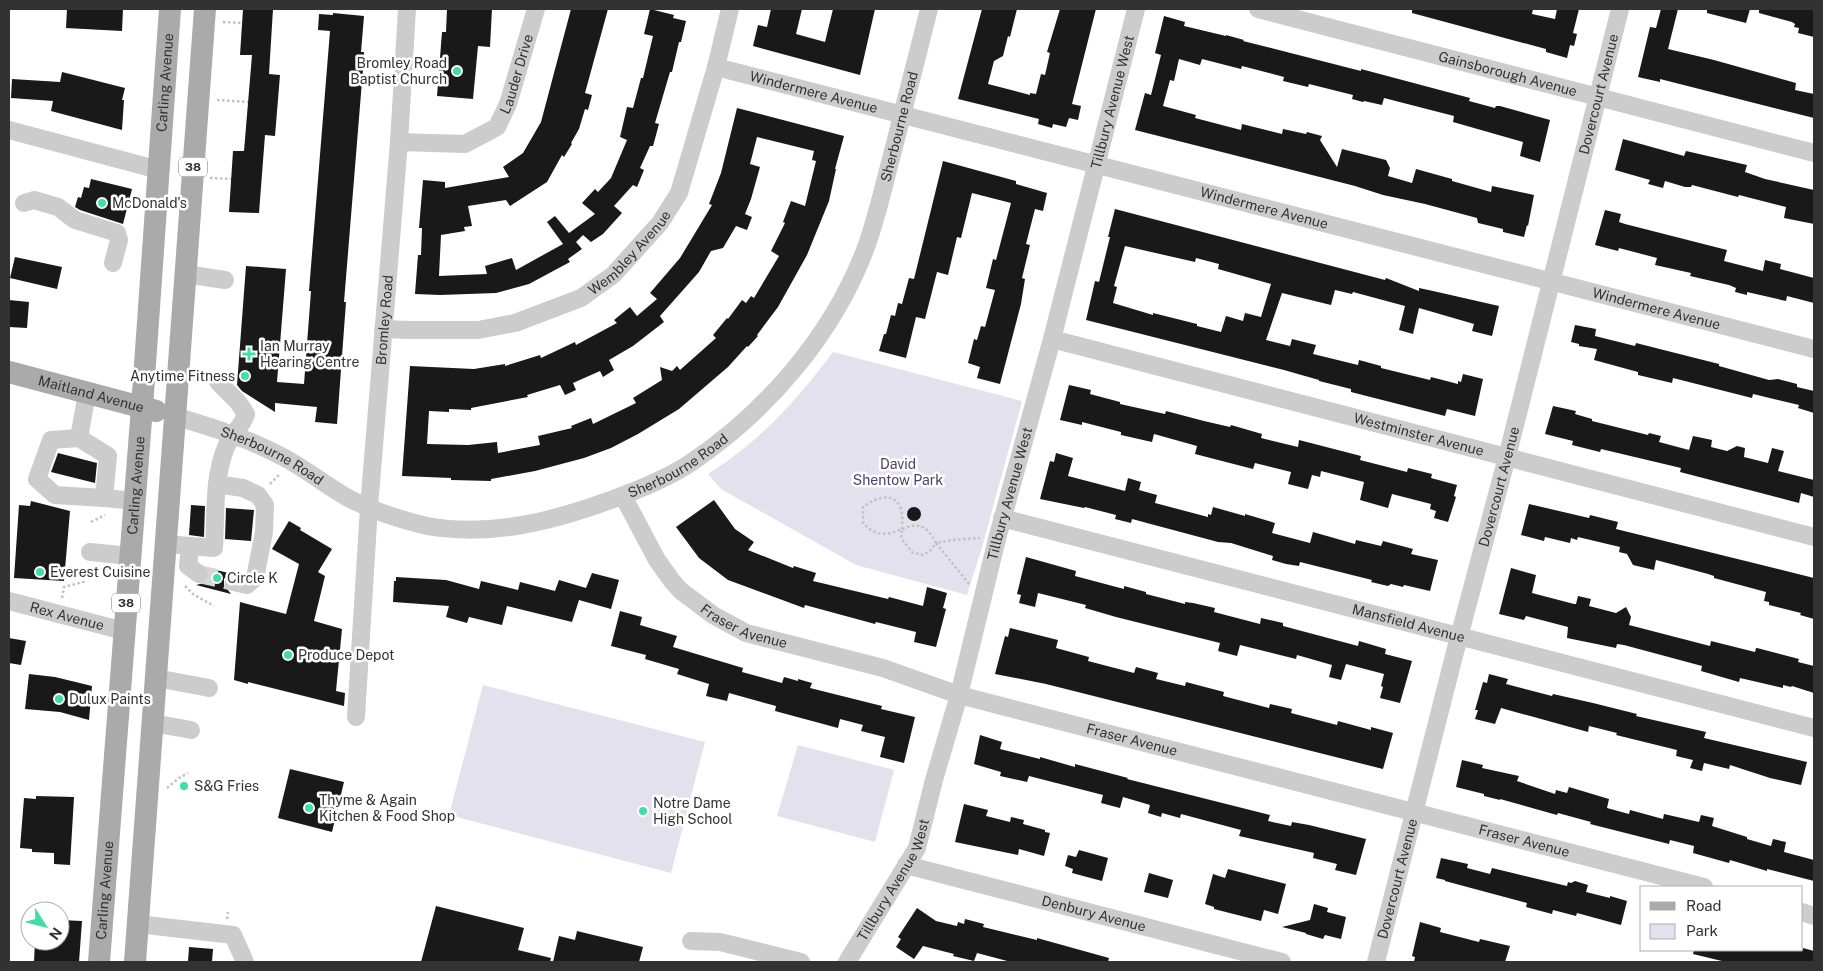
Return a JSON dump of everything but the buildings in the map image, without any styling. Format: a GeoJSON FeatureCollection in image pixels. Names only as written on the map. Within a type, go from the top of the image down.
{"type":"FeatureCollection","features":[{"type":"Feature","properties":{"kind":"main road","name":"Carling Avenue"},"geometry":{"type":"LineString","coordinates":[[99,962],[135,501],[170,9]]}},
{"type":"Feature","properties":{"kind":"main road","name":"38"},"geometry":{"type":"LineString","coordinates":[[135,962],[185,274],[211,15]]}},
{"type":"Feature","properties":{"kind":"main road","name":"Maitland Avenue"},"geometry":{"type":"LineString","coordinates":[[9,372],[174,416]]}},
{"type":"Feature","properties":{"kind":"street","name":"Bromley Road"},"geometry":{"type":"LineString","coordinates":[[356,717],[369,507],[399,142],[407,9]]}},
{"type":"Feature","properties":{"kind":"street","name":"Lauder Drive"},"geometry":{"type":"LineString","coordinates":[[399,142],[465,144],[497,127],[508,104],[536,9]]}},
{"type":"Feature","properties":{"kind":"street","name":"Wembley Avenue"},"geometry":{"type":"LineString","coordinates":[[383,328],[478,330],[515,323],[582,298],[613,275],[660,222],[679,194],[716,67],[730,9]]}},
{"type":"Feature","properties":{"kind":"street","name":"Sherbourne Road"},"geometry":{"type":"LineString","coordinates":[[174,416],[233,434],[282,456],[350,499],[394,518],[429,526],[472,531],[528,525],[578,512],[623,496],[691,463],[733,430],[799,364],[822,331],[847,289],[865,251],[879,207],[930,9]]}},
{"type":"Feature","properties":{"kind":"street","name":"Tillbury Avenue West"},"geometry":{"type":"LineString","coordinates":[[847,962],[917,848],[934,780],[959,695],[996,539],[1052,339],[1136,9]]}},
{"type":"Feature","properties":{"kind":"street","name":"Gainsborough Avenue"},"geometry":{"type":"LineString","coordinates":[[1258,9],[1814,152]]}},
{"type":"Feature","properties":{"kind":"street","name":"Dovercourt Avenue"},"geometry":{"type":"LineString","coordinates":[[1376,962],[1459,636],[1507,457],[1620,9]]}},
{"type":"Feature","properties":{"kind":"street","name":"Windermere Avenue"},"geometry":{"type":"LineString","coordinates":[[716,67],[1814,349]]}},
{"type":"Feature","properties":{"kind":"street"},"geometry":{"type":"LineString","coordinates":[[9,130],[159,170]]}},
{"type":"Feature","properties":{"kind":"street"},"geometry":{"type":"LineString","coordinates":[[24,203],[34,200],[58,207],[75,220],[117,233],[119,240],[113,263]]}},
{"type":"Feature","properties":{"kind":"street"},"geometry":{"type":"LineString","coordinates":[[185,274],[225,280]]}},
{"type":"Feature","properties":{"kind":"street","name":"Westminster Avenue"},"geometry":{"type":"LineString","coordinates":[[1052,339],[1814,537]]}},
{"type":"Feature","properties":{"kind":"street"},"geometry":{"type":"LineString","coordinates":[[79,438],[87,393]]}},
{"type":"Feature","properties":{"kind":"street"},"geometry":{"type":"LineString","coordinates":[[165,544],[214,548],[218,474],[226,447],[233,434]]}},
{"type":"Feature","properties":{"kind":"street"},"geometry":{"type":"LineString","coordinates":[[104,498],[108,456],[79,438],[51,440],[37,479],[55,495],[135,501]]}},
{"type":"Feature","properties":{"kind":"street"},"geometry":{"type":"LineString","coordinates":[[217,484],[243,488],[258,495],[265,505],[264,532],[255,578],[247,585],[234,582]]}},
{"type":"Feature","properties":{"kind":"street","name":"Fraser Avenue"},"geometry":{"type":"LineString","coordinates":[[623,496],[657,560],[672,581],[681,591],[713,615],[746,633],[883,668],[959,695],[1700,886]]}},
{"type":"Feature","properties":{"kind":"street","name":"Mansfield Avenue"},"geometry":{"type":"LineString","coordinates":[[1002,518],[1814,728]]}},
{"type":"Feature","properties":{"kind":"street"},"geometry":{"type":"LineString","coordinates":[[190,547],[188,566],[199,574]]}},
{"type":"Feature","properties":{"kind":"street"},"geometry":{"type":"LineString","coordinates":[[90,552],[130,556]]}},
{"type":"Feature","properties":{"kind":"street","name":"Rex Avenue"},"geometry":{"type":"LineString","coordinates":[[9,601],[124,631]]}},
{"type":"Feature","properties":{"kind":"street"},"geometry":{"type":"LineString","coordinates":[[156,678],[209,688]]}},
{"type":"Feature","properties":{"kind":"street"},"geometry":{"type":"LineString","coordinates":[[153,723],[191,730]]}},
{"type":"Feature","properties":{"kind":"street","name":"Denbury Avenue"},"geometry":{"type":"LineString","coordinates":[[906,865],[1282,962]]}},
{"type":"Feature","properties":{"kind":"street"},"geometry":{"type":"LineString","coordinates":[[138,924],[233,935],[245,962]]}},
{"type":"Feature","properties":{"kind":"street"},"geometry":{"type":"LineString","coordinates":[[691,941],[720,942],[800,962]]}},
{"type":"Feature","properties":{"kind":"path"},"geometry":{"type":"LineString","coordinates":[[211,15],[242,23]]}},
{"type":"Feature","properties":{"kind":"path"},"geometry":{"type":"LineString","coordinates":[[212,100],[248,102]]}},
{"type":"Feature","properties":{"kind":"path"},"geometry":{"type":"LineString","coordinates":[[206,178],[231,179]]}},
{"type":"Feature","properties":{"kind":"path"},"geometry":{"type":"LineString","coordinates":[[981,599],[936,543],[931,533],[924,527],[909,525],[902,529],[896,532],[879,533],[870,530],[863,523],[863,507],[873,500],[884,497],[895,501],[901,508],[902,529],[901,538],[913,553],[923,555],[930,551],[936,543],[952,540],[996,539]]}},
{"type":"Feature","properties":{"kind":"path"},"geometry":{"type":"LineString","coordinates":[[59,615],[64,587],[87,581]]}},
{"type":"Feature","properties":{"kind":"path"},"geometry":{"type":"LineString","coordinates":[[183,583],[193,594],[214,606]]}},
{"type":"Feature","properties":{"kind":"path"},"geometry":{"type":"LineString","coordinates":[[165,790],[188,773]]}},
{"type":"Feature","properties":{"kind":"green space","name":"David Shentow Park"},"geometry":{"type":"Polygon","coordinates":[[[833,352],[1022,401],[967,595],[856,565],[721,489],[708,474],[756,439],[780,416],[833,352]]]}},
{"type":"Feature","properties":{"kind":"green space"},"geometry":{"type":"Polygon","coordinates":[[[483,685],[705,742],[671,873],[449,815],[483,685]]]}},
{"type":"Feature","properties":{"kind":"green space"},"geometry":{"type":"Polygon","coordinates":[[[798,745],[894,770],[875,842],[777,816],[798,745]]]}},
{"type":"Feature","properties":{"kind":"tunnel"},"geometry":{"type":"LineString","coordinates":[[199,574],[234,582]]}},
{"type":"Feature","properties":{"kind":"place","name":"Bromley Road Baptist Church"},"geometry":{"type":"Point","coordinates":[457,71]}},
{"type":"Feature","properties":{"kind":"place","name":"McDonald's"},"geometry":{"type":"Point","coordinates":[102,203]}},
{"type":"Feature","properties":{"kind":"place","name":"Ian Murray Hearing Centre"},"geometry":{"type":"Point","coordinates":[249,354]}},
{"type":"Feature","properties":{"kind":"place","name":"Anytime Fitness"},"geometry":{"type":"Point","coordinates":[245,376]}},
{"type":"Feature","properties":{"kind":"place","name":"Everest Cuisine"},"geometry":{"type":"Point","coordinates":[40,572]}},
{"type":"Feature","properties":{"kind":"place","name":"Circle K"},"geometry":{"type":"Point","coordinates":[217,578]}},
{"type":"Feature","properties":{"kind":"place","name":"Produce Depot"},"geometry":{"type":"Point","coordinates":[288,655]}},
{"type":"Feature","properties":{"kind":"place","name":"Dulux Paints"},"geometry":{"type":"Point","coordinates":[59,699]}},
{"type":"Feature","properties":{"kind":"place","name":"S&G Fries"},"geometry":{"type":"Point","coordinates":[184,786]}},
{"type":"Feature","properties":{"kind":"place","name":"Thyme & Again Kitchen & Food Shop"},"geometry":{"type":"Point","coordinates":[309,808]}},
{"type":"Feature","properties":{"kind":"place","name":"Notre Dame High School"},"geometry":{"type":"Point","coordinates":[643,811]}}]}
